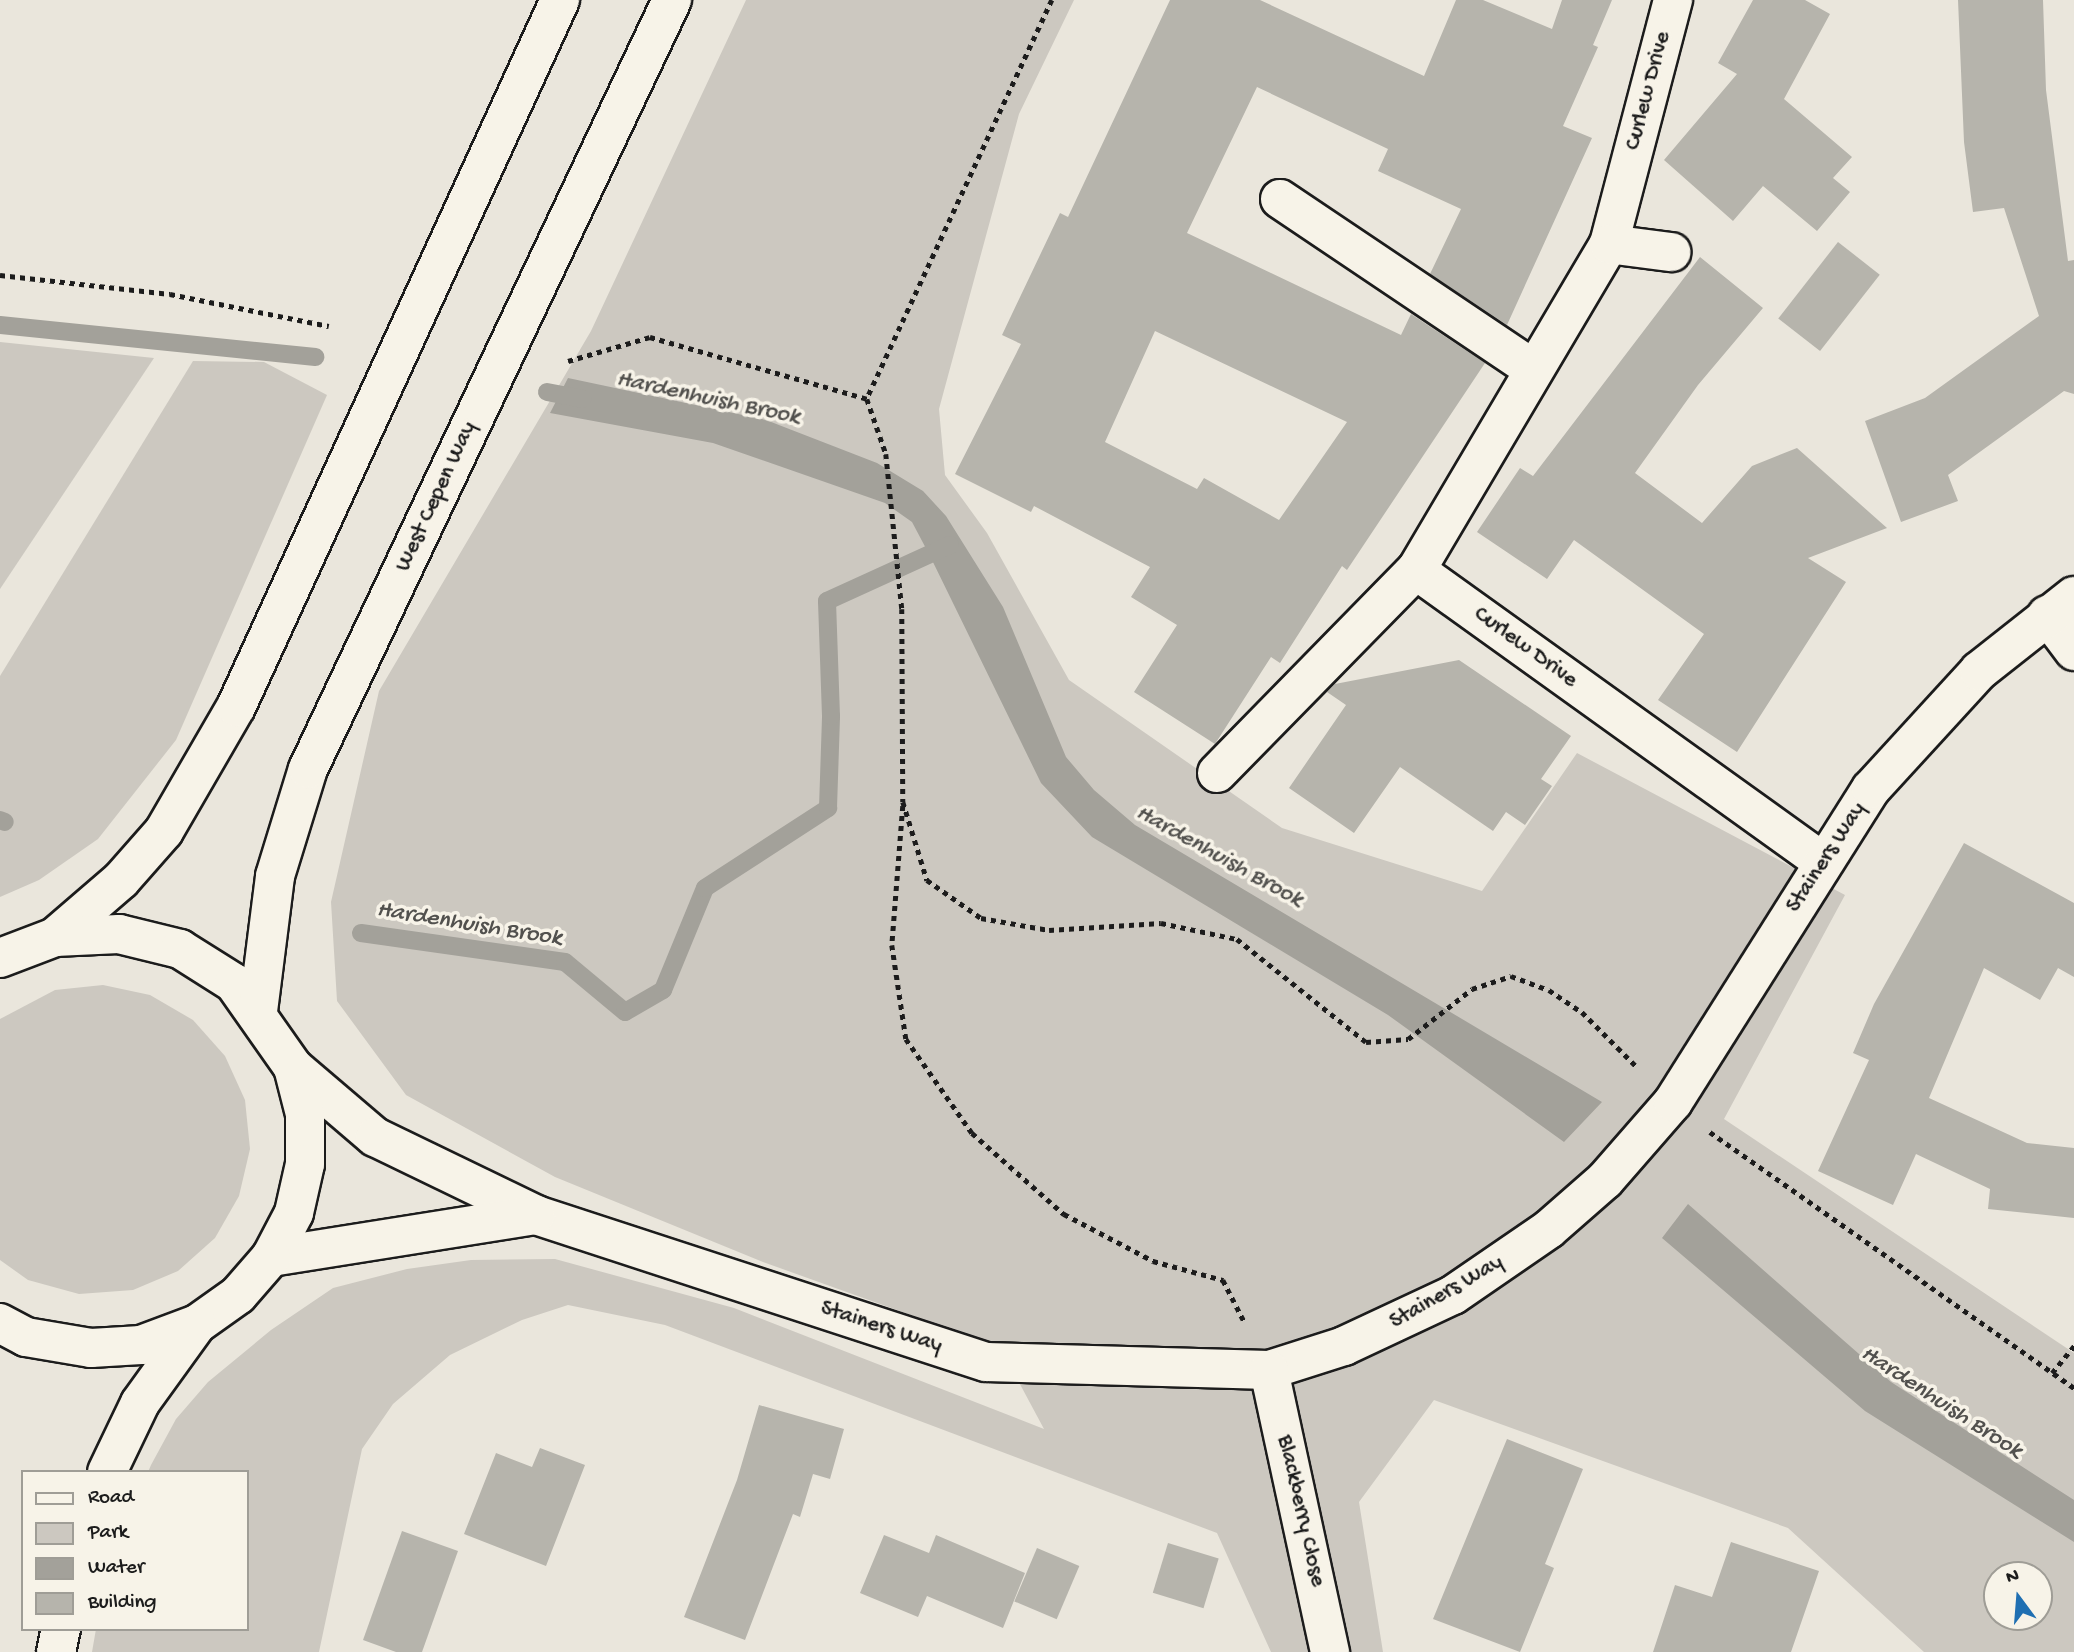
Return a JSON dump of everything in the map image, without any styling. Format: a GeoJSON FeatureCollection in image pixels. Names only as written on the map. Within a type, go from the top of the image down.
{"type":"FeatureCollection","features":[{"type":"Feature","properties":{"kind":"main road"},"geometry":{"type":"LineString","coordinates":[[55,937],[121,880],[164,831],[236,707],[560,0]]}},
{"type":"Feature","properties":{"kind":"main road","name":"West Cepen Way"},"geometry":{"type":"LineString","coordinates":[[258,1012],[275,876],[308,769],[672,0]]}},
{"type":"Feature","properties":{"kind":"main road","name":"Curlew Drive"},"geometry":{"type":"LineString","coordinates":[[1673,0],[1609,244],[1416,570],[1823,862]]}},
{"type":"Feature","properties":{"kind":"main road"},"geometry":{"type":"LineString","coordinates":[[1280,199],[1533,369]]}},
{"type":"Feature","properties":{"kind":"main road"},"geometry":{"type":"LineString","coordinates":[[1609,244],[1671,252]]}},
{"type":"Feature","properties":{"kind":"main road"},"geometry":{"type":"LineString","coordinates":[[1217,773],[1416,570]]}},
{"type":"Feature","properties":{"kind":"main road"},"geometry":{"type":"LineString","coordinates":[[2061,605],[2074,651]]}},
{"type":"Feature","properties":{"kind":"main road","name":"Stainers Way"},"geometry":{"type":"LineString","coordinates":[[293,1067],[375,1138],[536,1215],[986,1362],[1269,1370],[1398,1324],[1502,1263],[1605,1180],[1674,1102],[1871,789],[1979,671],[2061,605]]}},
{"type":"Feature","properties":{"kind":"main road"},"geometry":{"type":"LineString","coordinates":[[0,958],[55,937],[119,934],[180,949],[234,983],[258,1012],[293,1067],[305,1114],[305,1164],[294,1213],[271,1256],[238,1295],[197,1324],[141,1345],[91,1349],[26,1337],[0,1323]]}},
{"type":"Feature","properties":{"kind":"main road","name":"Stainers Way"},"geometry":{"type":"LineString","coordinates":[[271,1256],[536,1215]]}},
{"type":"Feature","properties":{"kind":"main road"},"geometry":{"type":"LineString","coordinates":[[108,1470],[140,1403],[197,1324]]}},
{"type":"Feature","properties":{"kind":"main road","name":"Blackberry Close"},"geometry":{"type":"LineString","coordinates":[[1269,1370],[1330,1652]]}},
{"type":"Feature","properties":{"kind":"main road"},"geometry":{"type":"LineString","coordinates":[[56,1652],[61,1631]]}},
{"type":"Feature","properties":{"kind":"path"},"geometry":{"type":"LineString","coordinates":[[1052,0],[867,398],[886,454],[902,609],[903,802],[892,945],[906,1039],[972,1133],[1064,1213],[1153,1261],[1223,1280],[1269,1370]]}},
{"type":"Feature","properties":{"kind":"path"},"geometry":{"type":"LineString","coordinates":[[0,275],[170,294],[329,326]]}},
{"type":"Feature","properties":{"kind":"path"},"geometry":{"type":"LineString","coordinates":[[568,361],[650,337],[867,398]]}},
{"type":"Feature","properties":{"kind":"path"},"geometry":{"type":"LineString","coordinates":[[903,802],[927,880],[981,918],[1049,930],[1161,923],[1237,939],[1366,1042],[1408,1039],[1472,989],[1511,976],[1549,990],[1582,1012],[1674,1102],[2074,1388]]}},
{"type":"Feature","properties":{"kind":"path"},"geometry":{"type":"LineString","coordinates":[[2052,1373],[2074,1346]]}},
{"type":"Feature","properties":{"kind":"green space"},"geometry":{"type":"Polygon","coordinates":[[[746,0],[1074,0],[1019,114],[939,409],[945,475],[987,533],[1069,680],[1282,828],[1482,891],[1577,753],[1845,895],[1724,1119],[2074,1353],[2074,1652],[1924,1652],[1788,1528],[1434,1400],[1359,1502],[1383,1652],[1271,1652],[1217,1533],[665,1325],[568,1305],[522,1320],[450,1355],[393,1404],[362,1449],[319,1652],[92,1652],[96,1631],[248,1631],[248,1470],[149,1470],[151,1465],[176,1419],[208,1382],[271,1330],[333,1288],[407,1269],[471,1260],[555,1259],[734,1308],[1044,1429],[1000,1347],[763,1262],[555,1177],[406,1095],[337,1001],[331,902],[379,691],[591,331],[746,0]]]}},
{"type":"Feature","properties":{"kind":"green space"},"geometry":{"type":"Polygon","coordinates":[[[0,342],[154,358],[0,589],[0,342]]]}},
{"type":"Feature","properties":{"kind":"green space"},"geometry":{"type":"Polygon","coordinates":[[[193,361],[264,362],[327,395],[176,740],[98,839],[39,880],[0,897],[0,676],[193,361]]]}},
{"type":"Feature","properties":{"kind":"green space"},"geometry":{"type":"Polygon","coordinates":[[[103,985],[150,995],[193,1020],[225,1056],[245,1100],[250,1149],[239,1196],[215,1238],[178,1271],[133,1290],[79,1294],[28,1280],[0,1260],[0,1019],[55,990],[103,985]]]}},
{"type":"Feature","properties":{"kind":"water"},"geometry":{"type":"Polygon","coordinates":[[[568,378],[766,420],[877,463],[923,491],[946,516],[1003,607],[1066,757],[1094,790],[1135,825],[1602,1102],[1564,1142],[1388,1015],[1092,837],[1041,783],[912,522],[885,503],[713,443],[550,413],[568,378]]]}},
{"type":"Feature","properties":{"kind":"water"},"geometry":{"type":"Polygon","coordinates":[[[1688,1204],[1891,1382],[2074,1500],[2074,1542],[1865,1411],[1662,1238],[1688,1204]]]}},
{"type":"Feature","properties":{"kind":"building"},"geometry":{"type":"Polygon","coordinates":[[[1170,0],[1260,0],[1424,76],[1456,0],[1483,0],[1552,29],[1562,0],[1612,0],[1593,45],[1598,47],[1563,126],[1592,138],[1507,325],[1430,274],[1461,209],[1378,171],[1388,149],[1257,87],[1187,233],[1401,335],[1411,314],[1485,363],[1347,570],[1342,566],[1280,663],[1271,657],[1215,744],[1134,692],[1177,625],[1131,597],[1150,567],[1034,506],[1031,512],[955,474],[1021,344],[1002,335],[1060,213],[1068,217],[1170,0]],[[1155,331],[1105,442],[1197,489],[1204,478],[1279,520],[1347,422],[1155,331]]]}},
{"type":"Feature","properties":{"kind":"building"},"geometry":{"type":"Polygon","coordinates":[[[1753,0],[1805,0],[1830,14],[1784,99],[1852,157],[1833,178],[1850,192],[1817,231],[1763,186],[1733,221],[1664,160],[1737,74],[1718,63],[1753,0]]]}},
{"type":"Feature","properties":{"kind":"building"},"geometry":{"type":"Polygon","coordinates":[[[1958,0],[2043,0],[2046,90],[2068,261],[2074,260],[2074,394],[2064,391],[1948,475],[1958,501],[1901,522],[1865,421],[1925,398],[2039,316],[2004,208],[1973,212],[1964,142],[1958,0]]]}},
{"type":"Feature","properties":{"kind":"building"},"geometry":{"type":"Polygon","coordinates":[[[1838,242],[1880,275],[1820,351],[1778,318],[1838,242]]]}},
{"type":"Feature","properties":{"kind":"building"},"geometry":{"type":"Polygon","coordinates":[[[1700,257],[1763,308],[1698,385],[1635,473],[1702,523],[1752,466],[1797,448],[1887,528],[1808,558],[1846,582],[1737,752],[1658,700],[1704,634],[1574,540],[1547,579],[1477,532],[1520,468],[1533,476],[1700,257]]]}},
{"type":"Feature","properties":{"kind":"building"},"geometry":{"type":"Polygon","coordinates":[[[1459,660],[1571,736],[1541,779],[1552,786],[1525,825],[1506,812],[1493,831],[1400,767],[1354,833],[1289,788],[1346,705],[1327,692],[1335,684],[1459,660]]]}},
{"type":"Feature","properties":{"kind":"building"},"geometry":{"type":"Polygon","coordinates":[[[1964,843],[2074,903],[2074,977],[2058,968],[2040,1000],[1984,968],[1929,1098],[2027,1143],[2074,1148],[2074,1218],[1988,1209],[1990,1189],[1916,1154],[1893,1205],[1818,1171],[1869,1060],[1853,1053],[1874,1004],[1964,843]]]}},
{"type":"Feature","properties":{"kind":"building"},"geometry":{"type":"Polygon","coordinates":[[[759,1405],[844,1429],[830,1479],[813,1474],[800,1517],[793,1514],[745,1640],[684,1617],[737,1480],[759,1405]]]}},
{"type":"Feature","properties":{"kind":"building"},"geometry":{"type":"Polygon","coordinates":[[[1507,1439],[1583,1469],[1545,1564],[1554,1568],[1520,1652],[1433,1619],[1507,1439]]]}},
{"type":"Feature","properties":{"kind":"building"},"geometry":{"type":"Polygon","coordinates":[[[540,1448],[585,1465],[546,1566],[464,1534],[496,1453],[532,1467],[540,1448]]]}},
{"type":"Feature","properties":{"kind":"building"},"geometry":{"type":"Polygon","coordinates":[[[402,1531],[458,1551],[422,1652],[396,1652],[363,1640],[402,1531]]]}},
{"type":"Feature","properties":{"kind":"building"},"geometry":{"type":"Polygon","coordinates":[[[884,1535],[929,1553],[936,1535],[1025,1573],[1003,1628],[927,1596],[918,1617],[860,1593],[884,1535]]]}},
{"type":"Feature","properties":{"kind":"building"},"geometry":{"type":"Polygon","coordinates":[[[1731,1542],[1819,1571],[1791,1652],[1653,1652],[1675,1585],[1712,1597],[1731,1542]]]}},
{"type":"Feature","properties":{"kind":"building"},"geometry":{"type":"Polygon","coordinates":[[[1168,1543],[1219,1558],[1203,1608],[1153,1593],[1168,1543]]]}},
{"type":"Feature","properties":{"kind":"building"},"geometry":{"type":"Polygon","coordinates":[[[1037,1548],[1079,1566],[1057,1619],[1014,1601],[1037,1548]]]}},
{"type":"Feature","properties":{"kind":"waterway"},"geometry":{"type":"LineString","coordinates":[[0,325],[315,357]]}},
{"type":"Feature","properties":{"kind":"waterway","name":"Hardenhuish Brook"},"geometry":{"type":"LineString","coordinates":[[547,392],[582,399]]}},
{"type":"Feature","properties":{"kind":"waterway","name":"Hardenhuish Brook"},"geometry":{"type":"LineString","coordinates":[[361,933],[565,962],[625,1012],[663,990],[705,888],[828,808],[831,716],[827,601],[950,545]]}},
{"type":"Feature","properties":{"kind":"waterway","name":"Hardenhuish Brook"},"geometry":{"type":"LineString","coordinates":[[0,820],[5,822]]}}]}
